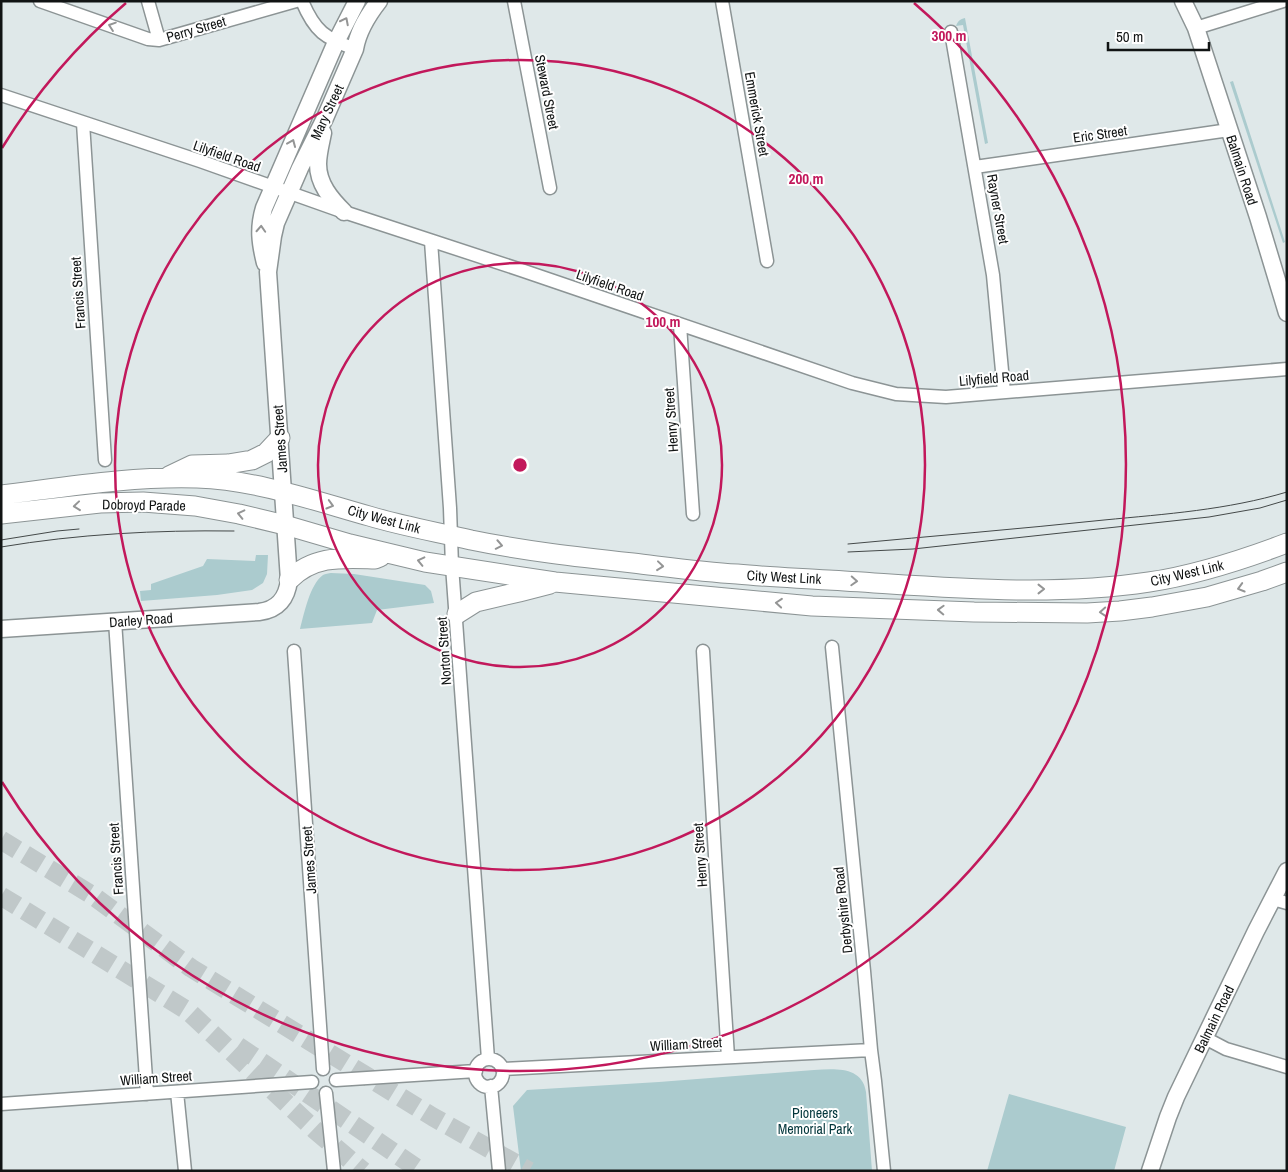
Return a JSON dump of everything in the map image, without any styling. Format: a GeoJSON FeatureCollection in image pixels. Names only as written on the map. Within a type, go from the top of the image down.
{"type":"FeatureCollection","features":[{"type":"Feature","properties":{"kind":"highway"},"geometry":{"type":"LineString","coordinates":[[164,479],[192,465],[228,464],[252,460],[266,453],[280,438]]}},
{"type":"Feature","properties":{"kind":"highway","name":"Dobroyd Parade"},"geometry":{"type":"LineString","coordinates":[[1,495],[129,479],[196,478],[232,481],[283,491]]}},
{"type":"Feature","properties":{"kind":"highway","name":"City West Link"},"geometry":{"type":"LineString","coordinates":[[283,491],[424,530],[531,551],[735,574],[992,589],[1074,589],[1150,582],[1226,564],[1254,556],[1287,543]]}},
{"type":"Feature","properties":{"kind":"highway","name":"Dobroyd Parade"},"geometry":{"type":"LineString","coordinates":[[1,514],[100,503],[143,502],[196,506],[285,525]]}},
{"type":"Feature","properties":{"kind":"highway","name":"City West Link"},"geometry":{"type":"LineString","coordinates":[[285,525],[350,544],[425,562],[555,582],[812,606],[974,612],[1087,613],[1120,611],[1207,597],[1262,582],[1287,572]]}},
{"type":"Feature","properties":{"kind":"highway"},"geometry":{"type":"LineString","coordinates":[[289,580],[303,568],[321,561],[334,559],[375,559],[390,553]]}},
{"type":"Feature","properties":{"kind":"highway"},"geometry":{"type":"LineString","coordinates":[[457,614],[476,602],[555,582]]}},
{"type":"Feature","properties":{"kind":"main road"},"geometry":{"type":"LineString","coordinates":[[336,42],[357,1]]}},
{"type":"Feature","properties":{"kind":"main road"},"geometry":{"type":"LineString","coordinates":[[355,49],[360,31],[379,1]]}},
{"type":"Feature","properties":{"kind":"main road","name":"Balmain Road"},"geometry":{"type":"LineString","coordinates":[[1183,1],[1196,28],[1258,217],[1287,313]]}},
{"type":"Feature","properties":{"kind":"main road","name":"Balmain Road"},"geometry":{"type":"LineString","coordinates":[[1194,1],[1196,28]]}},
{"type":"Feature","properties":{"kind":"main road","name":"Mary Street"},"geometry":{"type":"LineString","coordinates":[[273,188],[336,42]]}},
{"type":"Feature","properties":{"kind":"main road","name":"Mary Street"},"geometry":{"type":"LineString","coordinates":[[289,193],[326,118],[355,49]]}},
{"type":"Feature","properties":{"kind":"main road"},"geometry":{"type":"LineString","coordinates":[[326,118],[318,165],[325,190],[344,212]]}},
{"type":"Feature","properties":{"kind":"main road","name":"James Street"},"geometry":{"type":"LineString","coordinates":[[268,272],[262,252],[261,218],[273,188]]}},
{"type":"Feature","properties":{"kind":"main road","name":"James Street"},"geometry":{"type":"LineString","coordinates":[[279,604],[286,595],[289,580],[268,272],[276,223],[289,193]]}},
{"type":"Feature","properties":{"kind":"main road","name":"Darley Road"},"geometry":{"type":"LineString","coordinates":[[1,629],[265,611],[279,604]]}},
{"type":"Feature","properties":{"kind":"main road","name":"Balmain Road"},"geometry":{"type":"LineString","coordinates":[[1150,1171],[1176,1097],[1205,1038],[1280,901],[1287,872]]}},
{"type":"Feature","properties":{"kind":"street","name":"Perry Street"},"geometry":{"type":"LineString","coordinates":[[40,1],[148,39],[159,40],[296,1]]}},
{"type":"Feature","properties":{"kind":"street"},"geometry":{"type":"LineString","coordinates":[[148,1],[159,40]]}},
{"type":"Feature","properties":{"kind":"street"},"geometry":{"type":"LineString","coordinates":[[302,1],[310,18],[320,32],[336,42],[355,49]]}},
{"type":"Feature","properties":{"kind":"street","name":"Steward Street"},"geometry":{"type":"LineString","coordinates":[[514,1],[550,188]]}},
{"type":"Feature","properties":{"kind":"street","name":"Emmerick Street"},"geometry":{"type":"LineString","coordinates":[[722,1],[767,261]]}},
{"type":"Feature","properties":{"kind":"street"},"geometry":{"type":"LineString","coordinates":[[1196,28],[1283,1]]}},
{"type":"Feature","properties":{"kind":"street","name":"Rayner Street"},"geometry":{"type":"LineString","coordinates":[[951,32],[994,275],[1004,392]]}},
{"type":"Feature","properties":{"kind":"street","name":"Lilyfield Road"},"geometry":{"type":"LineString","coordinates":[[1,95],[852,383],[896,394],[946,397],[1287,369]]}},
{"type":"Feature","properties":{"kind":"street","name":"Francis Street"},"geometry":{"type":"LineString","coordinates":[[82,123],[105,460]]}},
{"type":"Feature","properties":{"kind":"street","name":"Eric Street"},"geometry":{"type":"LineString","coordinates":[[975,167],[1229,130]]}},
{"type":"Feature","properties":{"kind":"street","name":"Norton Street"},"geometry":{"type":"LineString","coordinates":[[431,241],[452,566],[488,1059]]}},
{"type":"Feature","properties":{"kind":"street","name":"Henry Street"},"geometry":{"type":"LineString","coordinates":[[680,325],[693,514]]}},
{"type":"Feature","properties":{"kind":"street","name":"Francis Street"},"geometry":{"type":"LineString","coordinates":[[115,622],[147,1094]]}},
{"type":"Feature","properties":{"kind":"street","name":"Derbyshire Road"},"geometry":{"type":"LineString","coordinates":[[832,647],[884,1171]]}},
{"type":"Feature","properties":{"kind":"street","name":"James Street"},"geometry":{"type":"LineString","coordinates":[[294,651],[323,1069]]}},
{"type":"Feature","properties":{"kind":"street","name":"Henry Street"},"geometry":{"type":"LineString","coordinates":[[703,651],[728,1057]]}},
{"type":"Feature","properties":{"kind":"street"},"geometry":{"type":"LineString","coordinates":[[1205,1038],[1226,1049],[1287,1067]]}},
{"type":"Feature","properties":{"kind":"street","name":"William Street"},"geometry":{"type":"LineString","coordinates":[[502,1069],[871,1050]]}},
{"type":"Feature","properties":{"kind":"street"},"geometry":{"type":"LineString","coordinates":[[488,1059],[496,1061],[502,1069],[500,1081],[490,1086],[479,1082],[476,1077],[476,1071],[480,1062],[488,1059]]}},
{"type":"Feature","properties":{"kind":"street"},"geometry":{"type":"LineString","coordinates":[[323,1069],[331,1071],[336,1076],[335,1087],[326,1093],[316,1089],[312,1082],[314,1075],[323,1069]]}},
{"type":"Feature","properties":{"kind":"street"},"geometry":{"type":"LineString","coordinates":[[336,1080],[476,1071]]}},
{"type":"Feature","properties":{"kind":"street","name":"William Street"},"geometry":{"type":"LineString","coordinates":[[1,1104],[312,1082]]}},
{"type":"Feature","properties":{"kind":"street"},"geometry":{"type":"LineString","coordinates":[[490,1086],[499,1171]]}},
{"type":"Feature","properties":{"kind":"street"},"geometry":{"type":"LineString","coordinates":[[177,1092],[185,1171]]}},
{"type":"Feature","properties":{"kind":"street"},"geometry":{"type":"LineString","coordinates":[[326,1093],[334,1171]]}},
{"type":"Feature","properties":{"kind":"green space"},"geometry":{"type":"Polygon","coordinates":[[[965,18],[988,143],[985,144],[963,25],[956,26],[959,20],[965,18]]]}},
{"type":"Feature","properties":{"kind":"green space"},"geometry":{"type":"Polygon","coordinates":[[[1233,81],[1285,242],[1283,243],[1230,82],[1233,81]]]}},
{"type":"Feature","properties":{"kind":"green space"},"geometry":{"type":"Polygon","coordinates":[[[256,555],[268,555],[267,574],[263,583],[252,590],[217,595],[141,601],[140,591],[151,590],[151,584],[203,566],[207,559],[255,561],[256,555]]]}},
{"type":"Feature","properties":{"kind":"green space"},"geometry":{"type":"Polygon","coordinates":[[[331,573],[354,574],[425,585],[431,591],[434,603],[377,610],[372,623],[300,629],[314,585],[323,575],[331,573]]]}},
{"type":"Feature","properties":{"kind":"green space","name":"Pioneers Memorial Park"},"geometry":{"type":"Polygon","coordinates":[[[814,1070],[846,1071],[859,1077],[866,1092],[872,1171],[521,1171],[513,1106],[527,1090],[814,1070]]]}},
{"type":"Feature","properties":{"kind":"green space"},"geometry":{"type":"Polygon","coordinates":[[[1009,1094],[1126,1127],[1114,1171],[987,1171],[1009,1094]]]}},
{"type":"Feature","properties":{"kind":"tunnel"},"geometry":{"type":"LineString","coordinates":[[1,840],[92,895],[191,968],[433,1117],[529,1171]]}},
{"type":"Feature","properties":{"kind":"tunnel"},"geometry":{"type":"LineString","coordinates":[[1,896],[188,1011],[315,1130],[363,1171]]}},
{"type":"Feature","properties":{"kind":"tunnel"},"geometry":{"type":"LineString","coordinates":[[238,1046],[421,1171]]}},
{"type":"Feature","properties":{"kind":"tram line"},"geometry":{"type":"LineString","coordinates":[[848,544],[1173,513],[1242,503],[1287,492]]}},
{"type":"Feature","properties":{"kind":"tram line"},"geometry":{"type":"LineString","coordinates":[[848,552],[913,549],[1209,517],[1260,508],[1287,500]]}},
{"type":"Feature","properties":{"kind":"tram line"},"geometry":{"type":"LineString","coordinates":[[1,540],[79,529]]}},
{"type":"Feature","properties":{"kind":"tram line"},"geometry":{"type":"LineString","coordinates":[[1,547],[117,534],[234,531]]}}]}
